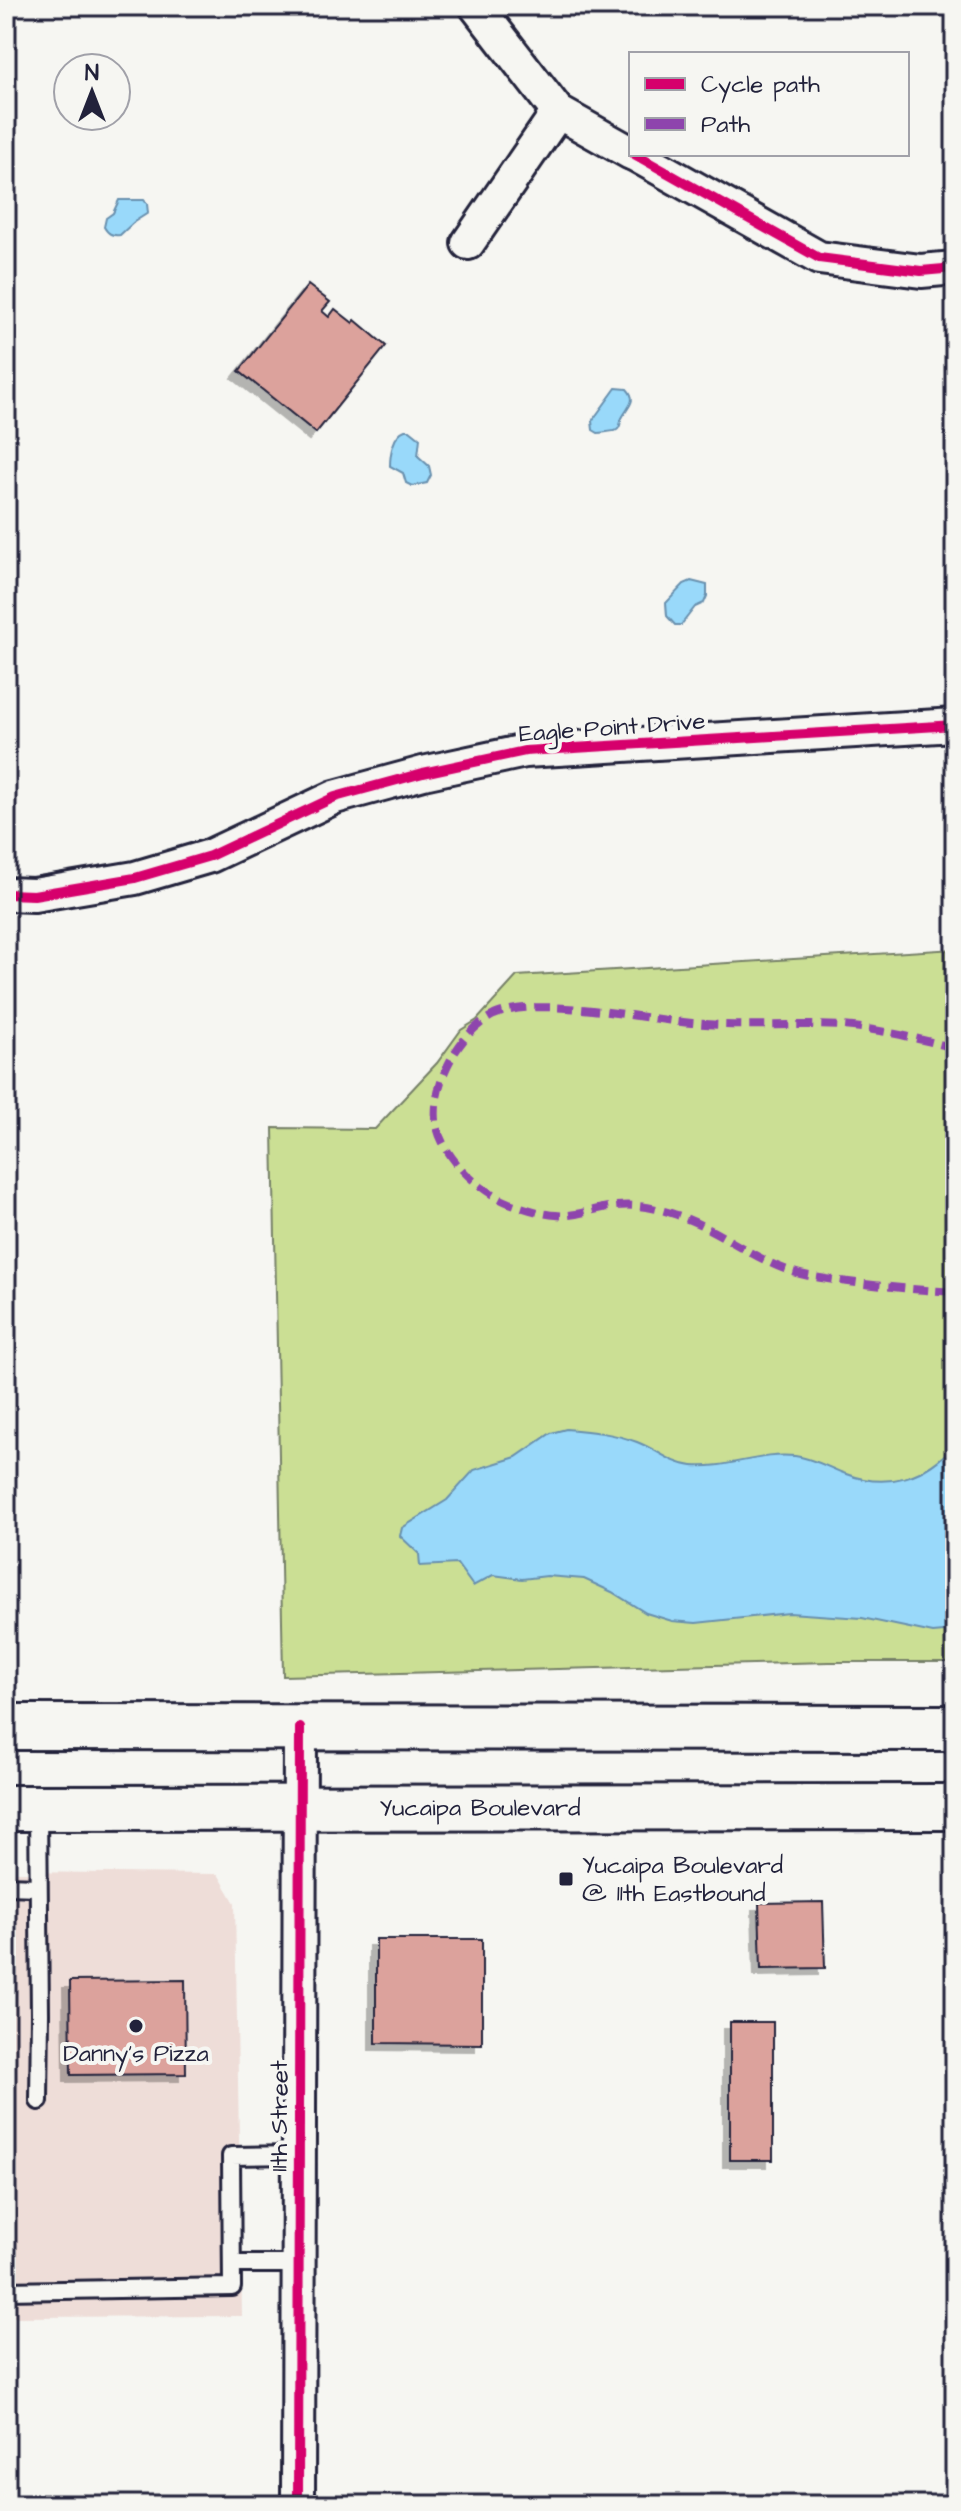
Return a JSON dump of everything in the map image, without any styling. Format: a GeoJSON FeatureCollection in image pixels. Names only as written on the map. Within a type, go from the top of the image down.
{"type":"FeatureCollection","features":[{"type":"Feature","properties":{"kind":"main road"},"geometry":{"type":"LineString","coordinates":[[6,1727],[955,1728]]}},
{"type":"Feature","properties":{"kind":"main road","name":"Yucaipa Boulevard"},"geometry":{"type":"LineString","coordinates":[[22,1808],[955,1807]]}},
{"type":"Feature","properties":{"kind":"street"},"geometry":{"type":"LineString","coordinates":[[476,6],[558,112],[629,151]]}},
{"type":"Feature","properties":{"kind":"street"},"geometry":{"type":"LineString","coordinates":[[468,243],[558,112]]}},
{"type":"Feature","properties":{"kind":"street"},"geometry":{"type":"LineString","coordinates":[[637,156],[819,258],[921,271],[955,268]]}},
{"type":"Feature","properties":{"kind":"street","name":"Eagle Point Drive"},"geometry":{"type":"LineString","coordinates":[[6,894],[34,895],[135,878],[210,856],[335,797],[423,773],[525,751],[955,725]]}},
{"type":"Feature","properties":{"kind":"street","name":"11th Street"},"geometry":{"type":"LineString","coordinates":[[298,2505],[300,1728]]}},
{"type":"Feature","properties":{"kind":"lane"},"geometry":{"type":"LineString","coordinates":[[22,1808],[38,1887],[39,2101]]}},
{"type":"Feature","properties":{"kind":"lane"},"geometry":{"type":"LineString","coordinates":[[6,1886],[38,1887]]}},
{"type":"Feature","properties":{"kind":"lane"},"geometry":{"type":"LineString","coordinates":[[6,2291],[232,2287],[231,2156],[299,2155]]}},
{"type":"Feature","properties":{"kind":"lane"},"geometry":{"type":"LineString","coordinates":[[232,2264],[299,2264]]}},
{"type":"Feature","properties":{"kind":"shaded area"},"geometry":{"type":"Polygon","coordinates":[[[6,1872],[218,1874],[235,1903],[242,2316],[6,2317],[6,1872]]]}},
{"type":"Feature","properties":{"kind":"green space"},"geometry":{"type":"Polygon","coordinates":[[[955,949],[955,1662],[829,1662],[283,1676],[273,1128],[375,1129],[437,1063],[461,1030],[477,1020],[517,976],[955,949]]]}},
{"type":"Feature","properties":{"kind":"water"},"geometry":{"type":"Polygon","coordinates":[[[119,200],[144,200],[148,213],[120,235],[115,235],[104,227],[106,218],[113,213],[119,200]]]}},
{"type":"Feature","properties":{"kind":"water"},"geometry":{"type":"Polygon","coordinates":[[[616,388],[627,389],[632,397],[631,404],[617,430],[598,433],[593,430],[592,421],[616,388]]]}},
{"type":"Feature","properties":{"kind":"water"},"geometry":{"type":"Polygon","coordinates":[[[405,430],[420,438],[418,456],[429,466],[431,475],[427,483],[412,486],[406,483],[403,473],[390,466],[395,440],[405,430]]]}},
{"type":"Feature","properties":{"kind":"water"},"geometry":{"type":"Polygon","coordinates":[[[691,581],[707,585],[707,596],[704,603],[695,607],[681,625],[675,625],[667,616],[666,603],[691,581]]]}},
{"type":"Feature","properties":{"kind":"water"},"geometry":{"type":"Polygon","coordinates":[[[566,1429],[628,1439],[692,1466],[769,1456],[795,1456],[862,1479],[877,1481],[919,1472],[932,1465],[955,1444],[955,1631],[933,1633],[862,1618],[789,1613],[696,1623],[672,1621],[646,1613],[584,1579],[547,1576],[522,1579],[493,1575],[473,1586],[457,1564],[420,1566],[419,1554],[400,1536],[402,1528],[447,1500],[474,1470],[516,1457],[551,1433],[566,1429]]]}},
{"type":"Feature","properties":{"kind":"building"},"geometry":{"type":"Polygon","coordinates":[[[308,285],[330,302],[322,311],[329,317],[335,309],[353,323],[355,320],[386,346],[316,433],[239,371],[308,285]]]}},
{"type":"Feature","properties":{"kind":"building"},"geometry":{"type":"Polygon","coordinates":[[[823,1902],[825,1968],[761,1969],[759,1903],[823,1902]]]}},
{"type":"Feature","properties":{"kind":"building"},"geometry":{"type":"Polygon","coordinates":[[[376,1939],[482,1939],[482,2044],[376,2043],[376,1939]]]}},
{"type":"Feature","properties":{"kind":"building"},"geometry":{"type":"Polygon","coordinates":[[[185,1980],[186,2074],[71,2075],[70,1981],[185,1980]]]}},
{"type":"Feature","properties":{"kind":"building"},"geometry":{"type":"Polygon","coordinates":[[[730,2022],[773,2022],[773,2160],[730,2160],[730,2022]]]}},
{"type":"Feature","properties":{"kind":"marked path"},"geometry":{"type":"LineString","coordinates":[[955,1048],[842,1026],[711,1024],[591,1010],[513,1009],[481,1023],[458,1048],[442,1079],[436,1112],[441,1139],[455,1162],[486,1191],[514,1205],[562,1215],[621,1206],[657,1209],[702,1225],[768,1262],[796,1273],[870,1285],[955,1292]]}},
{"type":"Feature","properties":{"kind":"cycle path"},"geometry":{"type":"LineString","coordinates":[[638,156],[819,258],[921,271],[955,268]]}},
{"type":"Feature","properties":{"kind":"cycle path"},"geometry":{"type":"LineString","coordinates":[[6,894],[34,895],[135,878],[210,856],[335,797],[423,773],[525,751],[955,725]]}},
{"type":"Feature","properties":{"kind":"cycle path"},"geometry":{"type":"LineString","coordinates":[[298,2505],[300,1728]]}},
{"type":"Feature","properties":{"kind":"place","name":"Yucaipa Boulevard @ 11th Eastbound"},"geometry":{"type":"Point","coordinates":[566,1879]}},
{"type":"Feature","properties":{"kind":"place","name":"Danny's Pizza"},"geometry":{"type":"Point","coordinates":[136,2026]}}]}
